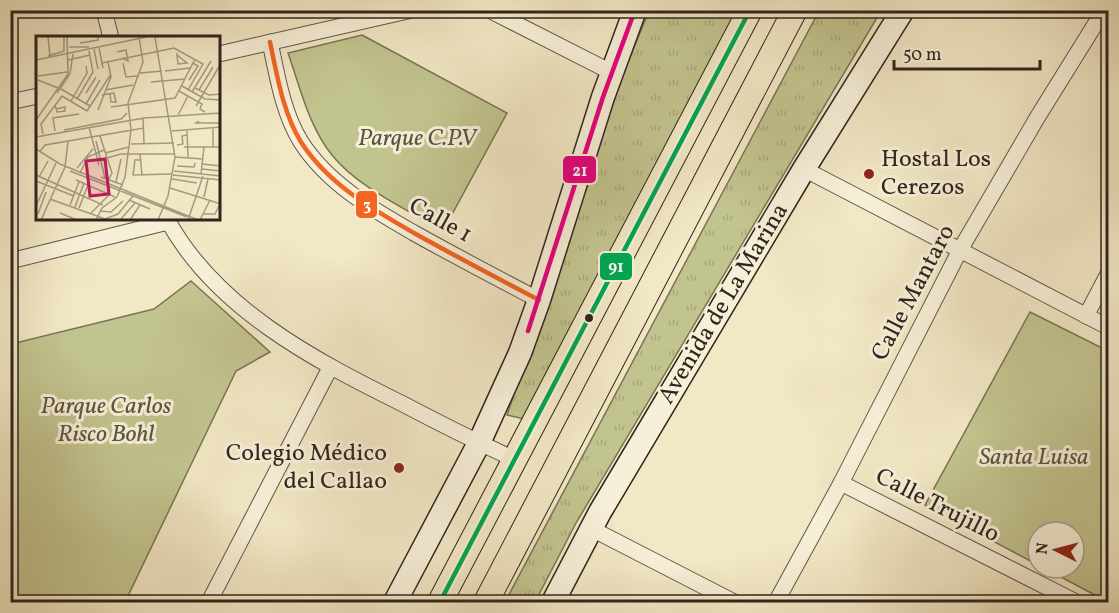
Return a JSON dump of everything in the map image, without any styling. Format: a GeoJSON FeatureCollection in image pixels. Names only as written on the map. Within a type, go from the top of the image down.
{"type":"FeatureCollection","features":[{"type":"Feature","properties":{"kind":"main road"},"geometry":{"type":"LineString","coordinates":[[395,603],[479,443],[520,353],[611,72],[635,10]]}},
{"type":"Feature","properties":{"kind":"main road"},"geometry":{"type":"LineString","coordinates":[[440,603],[750,10]]}},
{"type":"Feature","properties":{"kind":"main road"},"geometry":{"type":"LineString","coordinates":[[486,603],[795,10]]}},
{"type":"Feature","properties":{"kind":"main road","name":"Avenida de La Marina"},"geometry":{"type":"LineString","coordinates":[[554,603],[592,529],[804,169],[903,10]]}},
{"type":"Feature","properties":{"kind":"street"},"geometry":{"type":"LineString","coordinates":[[104,10],[110,36]]}},
{"type":"Feature","properties":{"kind":"street"},"geometry":{"type":"LineString","coordinates":[[220,54],[412,10]]}},
{"type":"Feature","properties":{"kind":"street"},"geometry":{"type":"LineString","coordinates":[[489,10],[611,72]]}},
{"type":"Feature","properties":{"kind":"street","name":"Calle Mantaro"},"geometry":{"type":"LineString","coordinates":[[776,603],[841,483],[960,250],[1037,118],[1104,10]]}},
{"type":"Feature","properties":{"kind":"street","name":"Calle 1"},"geometry":{"type":"LineString","coordinates":[[270,42],[287,111],[301,142],[324,171],[362,203],[539,300]]}},
{"type":"Feature","properties":{"kind":"street"},"geometry":{"type":"LineString","coordinates":[[10,102],[36,96]]}},
{"type":"Feature","properties":{"kind":"street"},"geometry":{"type":"LineString","coordinates":[[804,169],[1108,327]]}},
{"type":"Feature","properties":{"kind":"street"},"geometry":{"type":"LineString","coordinates":[[10,261],[168,220],[202,268],[248,312],[274,332],[330,368],[516,460]]}},
{"type":"Feature","properties":{"kind":"street"},"geometry":{"type":"LineString","coordinates":[[1086,316],[1108,274]]}},
{"type":"Feature","properties":{"kind":"street"},"geometry":{"type":"LineString","coordinates":[[209,603],[330,368]]}},
{"type":"Feature","properties":{"kind":"street","name":"Calle Trujillo"},"geometry":{"type":"LineString","coordinates":[[841,483],[1076,603]]}},
{"type":"Feature","properties":{"kind":"street"},"geometry":{"type":"LineString","coordinates":[[592,529],[734,603]]}},
{"type":"Feature","properties":{"kind":"green space"},"geometry":{"type":"Polygon","coordinates":[[[649,11],[736,11],[524,419],[507,415],[623,74],[649,11]]]}},
{"type":"Feature","properties":{"kind":"green space"},"geometry":{"type":"Polygon","coordinates":[[[819,11],[881,11],[576,523],[535,602],[505,602],[819,11]]]}},
{"type":"Feature","properties":{"kind":"green space","name":"Parque C.P.V"},"geometry":{"type":"Polygon","coordinates":[[[362,35],[507,113],[443,231],[369,188],[343,167],[324,144],[311,119],[288,53],[362,35]]]}},
{"type":"Feature","properties":{"kind":"green space","name":"Parque Carlos Risco Bohl"},"geometry":{"type":"Polygon","coordinates":[[[191,281],[270,352],[236,371],[125,602],[11,602],[11,344],[154,309],[191,281]]]}},
{"type":"Feature","properties":{"kind":"green space","name":"Santa Luisa"},"geometry":{"type":"Polygon","coordinates":[[[1030,312],[1108,351],[1108,602],[1067,580],[1086,580],[1086,520],[1026,520],[1026,559],[925,505],[1030,312]]]}},
{"type":"Feature","properties":{"kind":"transit line","name":"21"},"geometry":{"type":"LineString","coordinates":[[528,331],[603,97],[635,10]]}},
{"type":"Feature","properties":{"kind":"transit line","name":"91"},"geometry":{"type":"LineString","coordinates":[[440,602],[750,10]]}},
{"type":"Feature","properties":{"kind":"transit line","name":"3"},"geometry":{"type":"LineString","coordinates":[[270,42],[281,94],[295,131],[324,171],[382,215],[539,300]]}},
{"type":"Feature","properties":{"kind":"place","name":"Hostal Los Cerezos"},"geometry":{"type":"Point","coordinates":[869,174]}},
{"type":"Feature","properties":{"kind":"place","name":"Colegio Médico del Callao"},"geometry":{"type":"Point","coordinates":[399,468]}}]}
